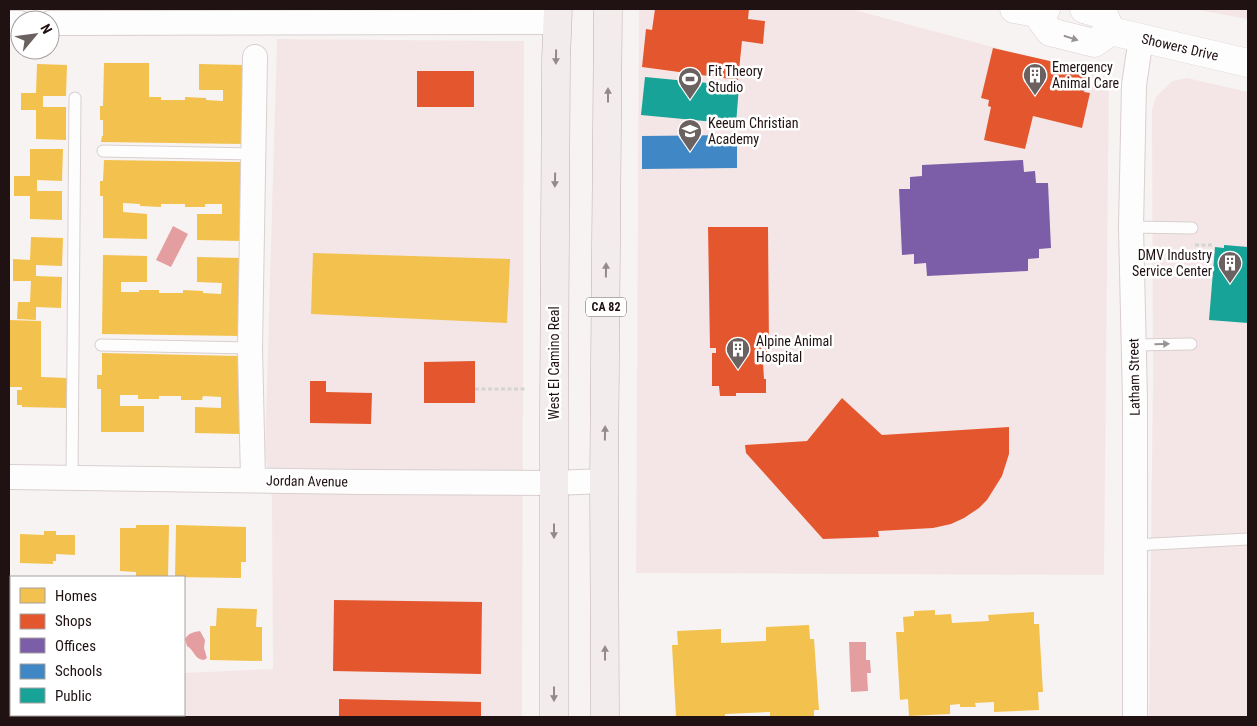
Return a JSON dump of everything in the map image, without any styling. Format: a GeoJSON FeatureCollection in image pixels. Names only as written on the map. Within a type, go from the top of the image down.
{"type":"FeatureCollection","features":[{"type":"Feature","properties":{"kind":"main road","name":"CA 82"},"geometry":{"type":"LineString","coordinates":[[605,717],[604,481],[608,9]]}},
{"type":"Feature","properties":{"kind":"main road","name":"West El Camino Real"},"geometry":{"type":"LineString","coordinates":[[554,717],[558,15]]}},
{"type":"Feature","properties":{"kind":"street"},"geometry":{"type":"LineString","coordinates":[[1032,10],[1050,32],[1094,43],[1111,31],[1104,15],[1084,9]]}},
{"type":"Feature","properties":{"kind":"street"},"geometry":{"type":"LineString","coordinates":[[60,23],[204,16],[558,15]]}},
{"type":"Feature","properties":{"kind":"street","name":"Showers Drive"},"geometry":{"type":"LineString","coordinates":[[1111,31],[1248,62]]}},
{"type":"Feature","properties":{"kind":"street","name":"Latham Street"},"geometry":{"type":"LineString","coordinates":[[1135,717],[1132,227],[1134,85],[1141,38]]}},
{"type":"Feature","properties":{"kind":"street"},"geometry":{"type":"LineString","coordinates":[[253,479],[250,348],[255,57]]}},
{"type":"Feature","properties":{"kind":"street","name":"Jordan Avenue"},"geometry":{"type":"LineString","coordinates":[[9,477],[554,483],[604,481]]}},
{"type":"Feature","properties":{"kind":"lane"},"geometry":{"type":"LineString","coordinates":[[72,478],[75,98]]}},
{"type":"Feature","properties":{"kind":"lane"},"geometry":{"type":"LineString","coordinates":[[103,151],[253,154]]}},
{"type":"Feature","properties":{"kind":"lane"},"geometry":{"type":"LineString","coordinates":[[1132,227],[1192,228]]}},
{"type":"Feature","properties":{"kind":"lane"},"geometry":{"type":"LineString","coordinates":[[1134,345],[1191,344]]}},
{"type":"Feature","properties":{"kind":"lane"},"geometry":{"type":"LineString","coordinates":[[101,345],[250,348]]}},
{"type":"Feature","properties":{"kind":"lane"},"geometry":{"type":"LineString","coordinates":[[1135,545],[1248,539]]}},
{"type":"Feature","properties":{"kind":"path"},"geometry":{"type":"LineString","coordinates":[[475,389],[526,389]]}},
{"type":"Feature","properties":{"kind":"shaded area"},"geometry":{"type":"Polygon","coordinates":[[[639,9],[851,9],[1109,78],[1104,575],[636,573],[639,9]]]}},
{"type":"Feature","properties":{"kind":"shaded area"},"geometry":{"type":"Polygon","coordinates":[[[1193,9],[1248,9],[1248,19],[1193,9]]]}},
{"type":"Feature","properties":{"kind":"shaded area"},"geometry":{"type":"Polygon","coordinates":[[[277,39],[524,41],[522,717],[97,717],[185,716],[185,673],[273,669],[272,499],[265,452],[277,39]]]}},
{"type":"Feature","properties":{"kind":"shaded area"},"geometry":{"type":"Polygon","coordinates":[[[1187,78],[1248,92],[1248,717],[1149,717],[1153,380],[1152,109],[1156,97],[1172,81],[1187,78]]]}},
{"type":"Feature","properties":{"kind":"shaded area"},"geometry":{"type":"Polygon","coordinates":[[[173,226],[188,234],[171,267],[156,260],[173,226]]]}},
{"type":"Feature","properties":{"kind":"shaded area"},"geometry":{"type":"Polygon","coordinates":[[[200,631],[205,640],[204,648],[207,658],[204,660],[197,657],[187,646],[185,639],[191,633],[200,631]]]}},
{"type":"Feature","properties":{"kind":"shaded area"},"geometry":{"type":"Polygon","coordinates":[[[849,642],[866,642],[866,660],[870,660],[871,673],[867,673],[868,691],[851,692],[849,642]]]}},
{"type":"Feature","properties":{"kind":"building: Homes"},"geometry":{"type":"Polygon","coordinates":[[[104,63],[149,63],[149,97],[161,97],[161,100],[185,100],[185,97],[223,101],[223,90],[199,90],[199,64],[243,65],[242,106],[245,106],[245,122],[242,122],[243,144],[101,142],[103,120],[100,120],[100,106],[103,106],[104,63]]]}},
{"type":"Feature","properties":{"kind":"building: Homes"},"geometry":{"type":"Polygon","coordinates":[[[37,64],[67,65],[66,96],[43,96],[43,107],[66,107],[66,140],[36,139],[36,110],[21,110],[21,93],[36,93],[37,64]]]}},
{"type":"Feature","properties":{"kind":"building: Homes"},"geometry":{"type":"Polygon","coordinates":[[[30,149],[63,149],[62,181],[37,180],[37,191],[62,191],[62,220],[30,219],[30,196],[14,196],[14,176],[30,176],[30,149]]]}},
{"type":"Feature","properties":{"kind":"building: Homes"},"geometry":{"type":"Polygon","coordinates":[[[104,160],[242,162],[241,241],[197,240],[197,214],[222,214],[222,204],[205,204],[205,207],[185,207],[185,204],[161,204],[161,207],[123,203],[123,212],[147,214],[147,239],[103,238],[103,196],[100,196],[100,181],[103,181],[104,160]]]}},
{"type":"Feature","properties":{"kind":"building: Homes"},"geometry":{"type":"Polygon","coordinates":[[[31,237],[63,238],[62,266],[36,265],[36,276],[62,277],[61,308],[36,307],[36,320],[17,319],[18,302],[30,302],[31,281],[13,281],[13,259],[30,260],[31,237]]]}},
{"type":"Feature","properties":{"kind":"building: Homes"},"geometry":{"type":"Polygon","coordinates":[[[313,253],[510,259],[507,323],[311,314],[313,253]]]}},
{"type":"Feature","properties":{"kind":"building: Homes"},"geometry":{"type":"Polygon","coordinates":[[[103,255],[147,256],[147,282],[121,282],[121,292],[159,290],[159,293],[183,293],[183,290],[221,294],[222,283],[197,282],[197,257],[241,258],[240,336],[102,334],[103,255]]]}},
{"type":"Feature","properties":{"kind":"building: Homes"},"geometry":{"type":"Polygon","coordinates":[[[9,320],[41,321],[41,377],[67,378],[67,408],[22,407],[22,405],[17,405],[17,390],[22,390],[22,387],[9,387],[9,320]]]}},
{"type":"Feature","properties":{"kind":"building: Homes"},"geometry":{"type":"Polygon","coordinates":[[[102,353],[240,356],[243,390],[239,390],[239,434],[195,433],[195,407],[221,408],[221,397],[203,396],[202,400],[181,400],[181,396],[159,396],[159,399],[138,399],[138,395],[120,395],[120,406],[144,406],[144,432],[101,432],[101,389],[97,389],[97,375],[102,375],[102,353]]]}},
{"type":"Feature","properties":{"kind":"building: Homes"},"geometry":{"type":"Polygon","coordinates":[[[136,525],[169,525],[168,576],[136,576],[136,572],[120,571],[120,528],[136,528],[136,525]]]}},
{"type":"Feature","properties":{"kind":"building: Homes"},"geometry":{"type":"Polygon","coordinates":[[[176,525],[246,527],[246,562],[241,562],[241,578],[175,576],[176,525]]]}},
{"type":"Feature","properties":{"kind":"building: Homes"},"geometry":{"type":"Polygon","coordinates":[[[44,531],[56,531],[56,535],[75,535],[75,555],[56,554],[56,561],[53,561],[53,564],[20,563],[20,534],[44,535],[44,531]]]}},
{"type":"Feature","properties":{"kind":"building: Homes"},"geometry":{"type":"Polygon","coordinates":[[[217,608],[257,609],[256,627],[262,627],[262,661],[210,660],[210,626],[216,626],[217,608]]]}},
{"type":"Feature","properties":{"kind":"building: Homes"},"geometry":{"type":"Polygon","coordinates":[[[935,610],[935,615],[951,614],[952,623],[989,621],[988,615],[1034,612],[1034,624],[1039,624],[1043,692],[1038,692],[1039,710],[994,712],[994,702],[975,703],[976,707],[960,707],[960,704],[950,705],[950,714],[909,716],[908,699],[900,700],[896,632],[904,632],[903,617],[914,616],[914,611],[935,610]]]}},
{"type":"Feature","properties":{"kind":"building: Homes"},"geometry":{"type":"Polygon","coordinates":[[[809,625],[810,639],[814,639],[819,710],[814,710],[814,717],[770,717],[770,712],[725,714],[725,717],[676,717],[672,645],[678,645],[677,631],[721,629],[721,643],[766,641],[766,627],[809,625]]]}},
{"type":"Feature","properties":{"kind":"building: Shops"},"geometry":{"type":"Polygon","coordinates":[[[655,9],[749,9],[748,19],[765,21],[763,44],[742,41],[738,80],[642,67],[646,29],[652,30],[655,9]]]}},
{"type":"Feature","properties":{"kind":"building: Shops","name":"Emergency Animal Care"},"geometry":{"type":"Polygon","coordinates":[[[993,48],[1089,70],[1084,92],[1090,93],[1082,128],[1033,116],[1025,149],[984,140],[991,107],[988,106],[989,100],[981,98],[993,48]]]}},
{"type":"Feature","properties":{"kind":"building: Shops"},"geometry":{"type":"Polygon","coordinates":[[[417,71],[474,71],[474,107],[417,107],[417,71]]]}},
{"type":"Feature","properties":{"kind":"building: Shops"},"geometry":{"type":"Polygon","coordinates":[[[708,227],[768,227],[769,347],[767,347],[767,362],[763,362],[766,393],[736,393],[736,396],[720,396],[719,386],[712,386],[712,353],[716,353],[716,348],[710,348],[708,227]]]}},
{"type":"Feature","properties":{"kind":"building: Shops"},"geometry":{"type":"Polygon","coordinates":[[[475,361],[475,403],[424,403],[424,362],[475,361]]]}},
{"type":"Feature","properties":{"kind":"building: Shops"},"geometry":{"type":"Polygon","coordinates":[[[310,381],[326,381],[326,392],[372,393],[371,424],[310,423],[310,381]]]}},
{"type":"Feature","properties":{"kind":"building: Shops"},"geometry":{"type":"Polygon","coordinates":[[[842,398],[882,435],[1009,427],[1009,454],[1002,476],[987,500],[979,508],[951,524],[933,528],[878,531],[879,537],[823,539],[746,453],[745,445],[807,441],[842,398]]]}},
{"type":"Feature","properties":{"kind":"building: Shops"},"geometry":{"type":"Polygon","coordinates":[[[334,600],[482,602],[481,674],[333,671],[334,600]]]}},
{"type":"Feature","properties":{"kind":"building: Shops"},"geometry":{"type":"Polygon","coordinates":[[[339,699],[481,702],[481,717],[339,717],[339,699]]]}},
{"type":"Feature","properties":{"kind":"building: Offices"},"geometry":{"type":"Polygon","coordinates":[[[1023,160],[1024,172],[1035,171],[1036,183],[1048,183],[1051,248],[1039,249],[1039,258],[1028,259],[1028,271],[927,276],[926,263],[914,264],[914,254],[902,255],[899,189],[910,189],[910,177],[922,176],[922,165],[1023,160]]]}},
{"type":"Feature","properties":{"kind":"building: Schools","name":"Keeum Christian Academy"},"geometry":{"type":"Polygon","coordinates":[[[737,135],[737,168],[642,169],[642,136],[737,135]]]}},
{"type":"Feature","properties":{"kind":"building: Public","name":"Fit Theory Studio"},"geometry":{"type":"Polygon","coordinates":[[[645,77],[739,86],[736,124],[641,115],[645,77]]]}},
{"type":"Feature","properties":{"kind":"building: Public","name":"DMV Industry Service Center"},"geometry":{"type":"Polygon","coordinates":[[[1224,245],[1248,247],[1248,323],[1209,320],[1215,247],[1224,248],[1224,245]]]}},
{"type":"Feature","properties":{"kind":"place","name":"Emergency Animal Care"},"geometry":{"type":"Point","coordinates":[1035,96]}},
{"type":"Feature","properties":{"kind":"place","name":"Fit Theory Studio"},"geometry":{"type":"Point","coordinates":[690,100]}},
{"type":"Feature","properties":{"kind":"place","name":"Keeum Christian Academy"},"geometry":{"type":"Point","coordinates":[690,152]}},
{"type":"Feature","properties":{"kind":"place","name":"DMV Industry Service Center"},"geometry":{"type":"Point","coordinates":[1230,284]}},
{"type":"Feature","properties":{"kind":"place","name":"Alpine Animal Hospital"},"geometry":{"type":"Point","coordinates":[738,370]}}]}
